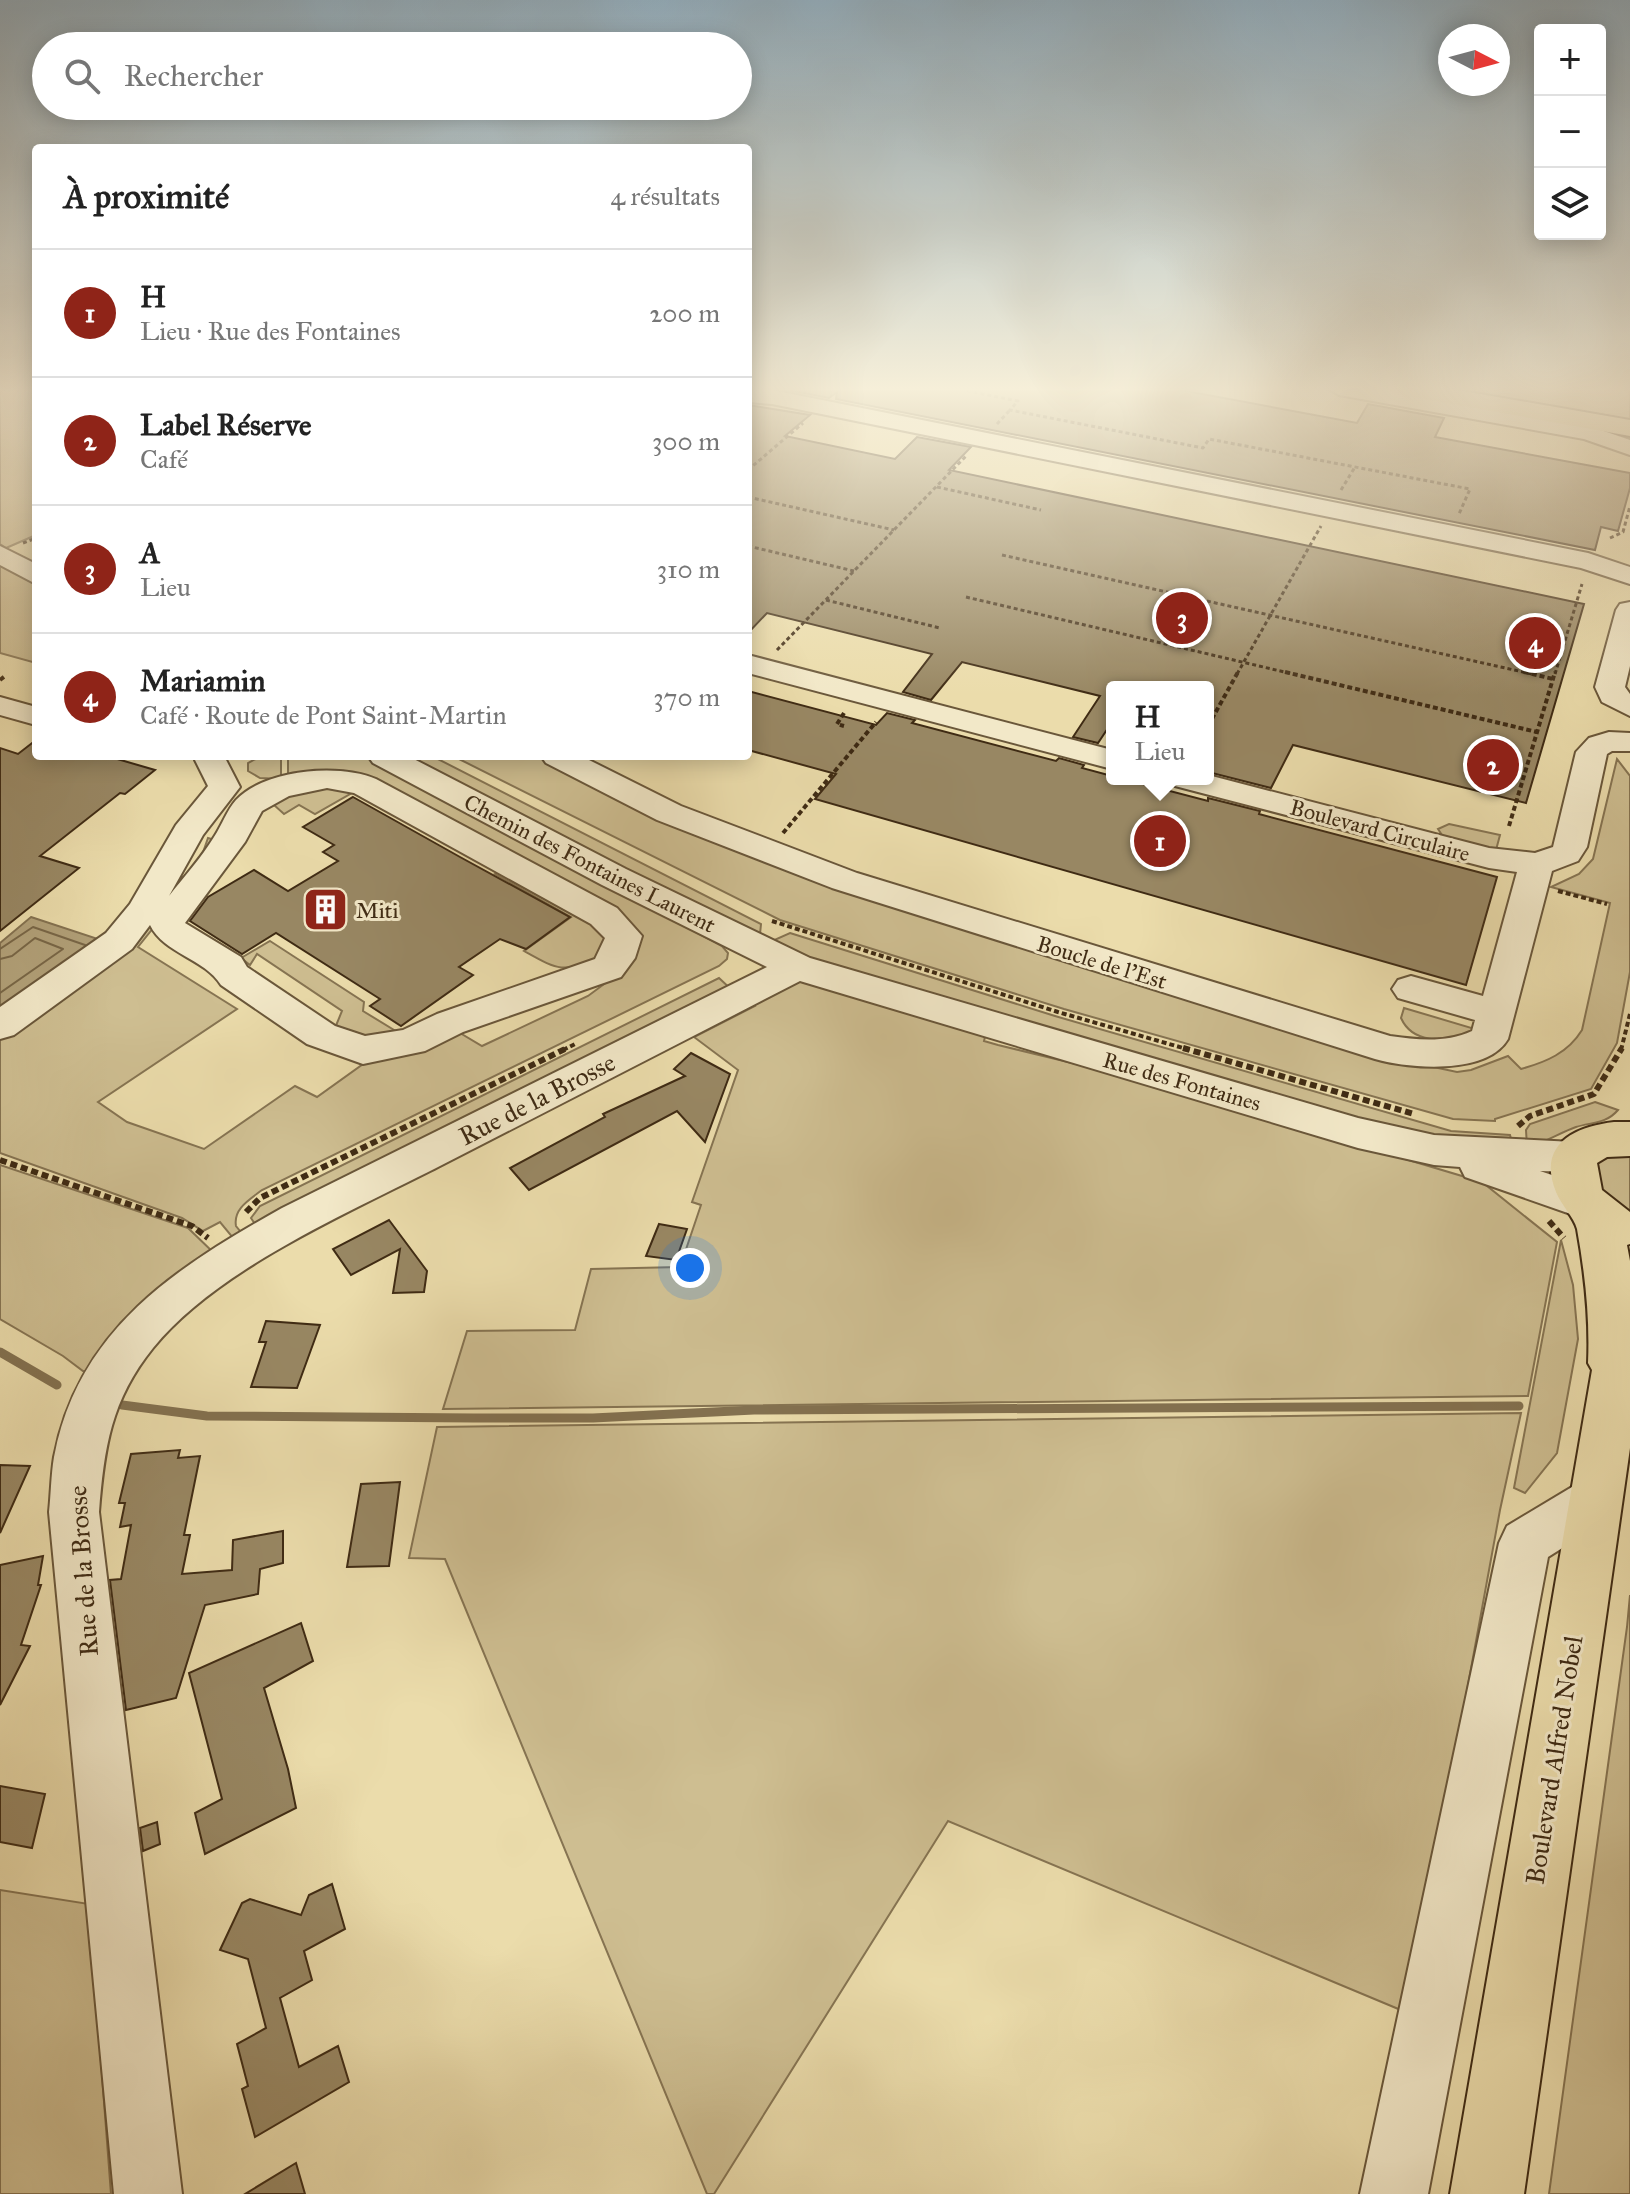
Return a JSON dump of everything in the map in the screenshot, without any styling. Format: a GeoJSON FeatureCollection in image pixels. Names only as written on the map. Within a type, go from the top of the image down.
{"type":"FeatureCollection","features":[{"type":"Feature","properties":{"kind":"main road","name":"Boulevard Alfred Nobel"},"geometry":{"type":"LineString","coordinates":[[1487,2194],[1613,1385],[1621,1314],[1604,1217],[1574,1185],[1610,1137]]}},
{"type":"Feature","properties":{"kind":"street"},"geometry":{"type":"LineString","coordinates":[[1234,490],[1576,559],[1619,554]]}},
{"type":"Feature","properties":{"kind":"street"},"geometry":{"type":"LineString","coordinates":[[0,554],[32,574]]}},
{"type":"Feature","properties":{"kind":"street"},"geometry":{"type":"LineString","coordinates":[[1630,610],[1623,661],[1610,691],[1630,707]]}},
{"type":"Feature","properties":{"kind":"street"},"geometry":{"type":"LineString","coordinates":[[761,658],[1106,758]]}},
{"type":"Feature","properties":{"kind":"street"},"geometry":{"type":"LineString","coordinates":[[2,687],[32,713]]}},
{"type":"Feature","properties":{"kind":"street"},"geometry":{"type":"LineString","coordinates":[[1542,876],[1570,847],[1592,752],[1603,743],[1630,742]]}},
{"type":"Feature","properties":{"kind":"street","name":"Chemin des Fontaines Laurent"},"geometry":{"type":"LineString","coordinates":[[392,760],[642,891],[797,967]]}},
{"type":"Feature","properties":{"kind":"street","name":"Boucle de l'Est"},"geometry":{"type":"LineString","coordinates":[[564,760],[643,800],[752,848],[848,883],[1389,1049],[1427,1055],[1459,1052],[1489,1039],[1533,885],[1542,876]]}},
{"type":"Feature","properties":{"kind":"street"},"geometry":{"type":"LineString","coordinates":[[565,760],[640,786],[732,828],[773,834]]}},
{"type":"Feature","properties":{"kind":"street"},"geometry":{"type":"LineString","coordinates":[[219,773],[279,788],[327,778],[354,781],[604,916],[624,936],[623,947],[608,968],[450,1023],[411,1042],[384,1049],[352,1047],[321,1035],[234,976],[228,966],[170,930],[167,923],[228,842],[219,773]]}},
{"type":"Feature","properties":{"kind":"street"},"geometry":{"type":"LineString","coordinates":[[0,1026],[119,941],[144,909],[219,773]]}},
{"type":"Feature","properties":{"kind":"street","name":"Boulevard Circulaire"},"geometry":{"type":"LineString","coordinates":[[1209,785],[1489,858],[1542,876]]}},
{"type":"Feature","properties":{"kind":"street","name":"Rue des Fontaines"},"geometry":{"type":"LineString","coordinates":[[797,967],[1358,1133],[1610,1137]]}},
{"type":"Feature","properties":{"kind":"street","name":"Rue de la Brosse"},"geometry":{"type":"LineString","coordinates":[[148,2194],[74,1512],[76,1459],[92,1404],[125,1348],[176,1296],[230,1258],[297,1220],[797,967]]}},
{"type":"Feature","properties":{"kind":"street"},"geometry":{"type":"LineString","coordinates":[[1411,989],[1498,1013]]}},
{"type":"Feature","properties":{"kind":"street"},"geometry":{"type":"LineString","coordinates":[[1428,1133],[1604,1217]]}},
{"type":"Feature","properties":{"kind":"street"},"geometry":{"type":"LineString","coordinates":[[1394,2194],[1525,1543],[1595,1500]]}},
{"type":"Feature","properties":{"kind":"path"},"geometry":{"type":"LineString","coordinates":[[761,658],[826,600],[933,490]]}},
{"type":"Feature","properties":{"kind":"path"},"geometry":{"type":"LineString","coordinates":[[951,490],[1041,510]]}},
{"type":"Feature","properties":{"kind":"path"},"geometry":{"type":"LineString","coordinates":[[1336,500],[1342,490]]}},
{"type":"Feature","properties":{"kind":"path"},"geometry":{"type":"LineString","coordinates":[[1469,490],[1458,516],[1472,518]]}},
{"type":"Feature","properties":{"kind":"path"},"geometry":{"type":"LineString","coordinates":[[752,498],[894,530]]}},
{"type":"Feature","properties":{"kind":"path"},"geometry":{"type":"LineString","coordinates":[[1619,554],[1630,506]]}},
{"type":"Feature","properties":{"kind":"path"},"geometry":{"type":"LineString","coordinates":[[1214,716],[1323,522]]}},
{"type":"Feature","properties":{"kind":"path"},"geometry":{"type":"LineString","coordinates":[[752,547],[854,571]]}},
{"type":"Feature","properties":{"kind":"path"},"geometry":{"type":"LineString","coordinates":[[1002,555],[1553,679]]}},
{"type":"Feature","properties":{"kind":"path"},"geometry":{"type":"LineString","coordinates":[[1509,826],[1582,584]]}},
{"type":"Feature","properties":{"kind":"path"},"geometry":{"type":"LineString","coordinates":[[966,597],[1537,732]]}},
{"type":"Feature","properties":{"kind":"path"},"geometry":{"type":"LineString","coordinates":[[826,600],[940,628]]}},
{"type":"Feature","properties":{"kind":"path"},"geometry":{"type":"LineString","coordinates":[[773,834],[885,712]]}},
{"type":"Feature","properties":{"kind":"path"},"geometry":{"type":"LineString","coordinates":[[837,724],[844,726]]}},
{"type":"Feature","properties":{"kind":"path"},"geometry":{"type":"LineString","coordinates":[[859,730],[868,732]]}},
{"type":"Feature","properties":{"kind":"path"},"geometry":{"type":"LineString","coordinates":[[1542,876],[1578,898],[1607,904]]}},
{"type":"Feature","properties":{"kind":"path"},"geometry":{"type":"LineString","coordinates":[[759,917],[1428,1133]]}},
{"type":"Feature","properties":{"kind":"path"},"geometry":{"type":"LineString","coordinates":[[1504,1128],[1517,1128],[1530,1116],[1594,1094],[1624,1045],[1630,1014]]}},
{"type":"Feature","properties":{"kind":"path"},"geometry":{"type":"LineString","coordinates":[[0,1160],[192,1226],[230,1258]]}},
{"type":"Feature","properties":{"kind":"shaded area"},"geometry":{"type":"Polygon","coordinates":[[[0,490],[32,490],[32,537],[6,548],[0,544],[0,490]]]}},
{"type":"Feature","properties":{"kind":"shaded area"},"geometry":{"type":"Polygon","coordinates":[[[0,558],[32,578],[32,662],[0,653],[0,558]]]}},
{"type":"Feature","properties":{"kind":"shaded area"},"geometry":{"type":"Polygon","coordinates":[[[1617,759],[1630,776],[1630,972],[1617,1043],[1591,1089],[1495,1121],[1453,1119],[1064,1009],[780,920],[461,760],[549,760],[634,801],[1405,1061],[1457,1072],[1508,1056],[1521,1069],[1548,1060],[1563,1051],[1582,1030],[1610,903],[1551,887],[1579,874],[1593,859],[1617,759]]]}},
{"type":"Feature","properties":{"kind":"shaded area"},"geometry":{"type":"Polygon","coordinates":[[[254,760],[281,760],[281,779],[260,778],[248,771],[248,763],[254,760]]]}},
{"type":"Feature","properties":{"kind":"shaded area"},"geometry":{"type":"Polygon","coordinates":[[[288,760],[375,760],[722,946],[728,953],[727,959],[719,966],[262,1190],[243,1205],[237,1215],[236,1226],[244,1236],[238,1244],[220,1222],[203,1231],[182,1218],[0,1153],[0,1034],[131,945],[200,861],[208,838],[215,840],[214,852],[138,947],[237,1009],[98,1102],[127,1122],[204,1149],[295,1086],[317,1097],[373,1057],[455,1030],[482,1046],[588,996],[619,973],[636,949],[359,777],[288,778],[288,760]]]}},
{"type":"Feature","properties":{"kind":"shaded area"},"geometry":{"type":"Polygon","coordinates":[[[415,760],[440,760],[761,924],[757,938],[415,760]]]}},
{"type":"Feature","properties":{"kind":"shaded area"},"geometry":{"type":"Polygon","coordinates":[[[328,786],[357,790],[315,814],[299,805],[284,814],[274,805],[276,798],[328,786]]]}},
{"type":"Feature","properties":{"kind":"shaded area"},"geometry":{"type":"Polygon","coordinates":[[[1449,824],[1500,835],[1496,850],[1444,838],[1438,829],[1449,824]]]}},
{"type":"Feature","properties":{"kind":"shaded area"},"geometry":{"type":"Polygon","coordinates":[[[504,869],[583,913],[607,939],[599,959],[560,967],[545,963],[524,951],[571,917],[495,874],[504,869]]]}},
{"type":"Feature","properties":{"kind":"shaded area"},"geometry":{"type":"Polygon","coordinates":[[[790,933],[1055,1016],[1451,1131],[1510,1135],[1513,1146],[1397,1130],[805,958],[772,941],[790,933]]]}},
{"type":"Feature","properties":{"kind":"shaded area"},"geometry":{"type":"Polygon","coordinates":[[[270,941],[364,1002],[363,1011],[394,1030],[375,1042],[335,1028],[342,1011],[257,954],[250,965],[241,958],[270,941]]]}},
{"type":"Feature","properties":{"kind":"shaded area"},"geometry":{"type":"Polygon","coordinates":[[[719,978],[733,991],[259,1230],[251,1218],[260,1206],[719,978]]]}},
{"type":"Feature","properties":{"kind":"shaded area"},"geometry":{"type":"Polygon","coordinates":[[[804,980],[986,1033],[984,1041],[1134,1078],[1482,1182],[1557,1242],[1528,1396],[443,1409],[467,1331],[575,1330],[591,1269],[680,1267],[701,1205],[692,1202],[738,1070],[694,1037],[755,1006],[751,1001],[784,984],[804,980]]]}},
{"type":"Feature","properties":{"kind":"shaded area"},"geometry":{"type":"Polygon","coordinates":[[[1404,1008],[1475,1029],[1472,1035],[1463,1037],[1423,1037],[1407,1027],[1401,1018],[1404,1008]]]}},
{"type":"Feature","properties":{"kind":"shaded area"},"geometry":{"type":"Polygon","coordinates":[[[1595,1102],[1618,1110],[1604,1120],[1576,1127],[1527,1147],[1526,1130],[1530,1124],[1595,1102]]]}},
{"type":"Feature","properties":{"kind":"shaded area"},"geometry":{"type":"Polygon","coordinates":[[[1617,1154],[1630,1154],[1630,1221],[1598,1198],[1595,1165],[1617,1154]]]}},
{"type":"Feature","properties":{"kind":"shaded area"},"geometry":{"type":"Polygon","coordinates":[[[0,1165],[188,1228],[217,1256],[95,1375],[83,1371],[0,1319],[0,1165]]]}},
{"type":"Feature","properties":{"kind":"shaded area"},"geometry":{"type":"Polygon","coordinates":[[[1561,1240],[1573,1285],[1578,1339],[1557,1453],[1525,1493],[1514,1488],[1561,1240]]]}},
{"type":"Feature","properties":{"kind":"shaded area"},"geometry":{"type":"Polygon","coordinates":[[[1521,1413],[1500,1510],[1408,2013],[948,1821],[714,2194],[707,2194],[445,1559],[409,1558],[437,1427],[1521,1413]]]}},
{"type":"Feature","properties":{"kind":"shaded area"},"geometry":{"type":"Polygon","coordinates":[[[1630,1595],[1630,2194],[1549,2194],[1627,1627],[1630,1595]]]}},
{"type":"Feature","properties":{"kind":"shaded area"},"geometry":{"type":"Polygon","coordinates":[[[0,1890],[89,1904],[111,2194],[0,2194],[0,1890]]]}},
{"type":"Feature","properties":{"kind":"water"},"geometry":{"type":"Polygon","coordinates":[[[31,917],[104,941],[0,1014],[0,943],[31,917]]]}},
{"type":"Feature","properties":{"kind":"building"},"geometry":{"type":"Polygon","coordinates":[[[752,490],[1046,490],[1584,604],[1526,803],[1293,745],[1271,788],[1214,774],[1214,681],[1106,681],[1106,731],[1098,743],[1073,737],[1100,696],[962,662],[931,700],[903,692],[932,654],[767,613],[752,629],[752,490]]]}},
{"type":"Feature","properties":{"kind":"building"},"geometry":{"type":"Polygon","coordinates":[[[1295,490],[1629,490],[1618,531],[1601,527],[1595,550],[1295,490]]]}},
{"type":"Feature","properties":{"kind":"building"},"geometry":{"type":"Polygon","coordinates":[[[752,692],[876,725],[887,713],[915,720],[912,723],[1056,761],[1059,758],[1084,765],[1082,768],[1106,774],[1106,785],[1147,785],[1208,801],[1208,798],[1497,877],[1466,985],[815,799],[836,774],[752,751],[752,692]]]}},
{"type":"Feature","properties":{"kind":"building"},"geometry":{"type":"Polygon","coordinates":[[[32,743],[32,760],[121,760],[155,770],[125,794],[120,793],[40,856],[79,868],[0,931],[0,748],[18,754],[32,743]]]}},
{"type":"Feature","properties":{"kind":"building","name":"Miti"},"geometry":{"type":"Polygon","coordinates":[[[353,797],[570,917],[526,949],[500,939],[459,967],[473,975],[401,1026],[370,1006],[380,999],[276,933],[242,954],[190,921],[208,897],[254,870],[288,891],[338,861],[323,852],[334,845],[303,827],[353,797]]]}},
{"type":"Feature","properties":{"kind":"building"},"geometry":{"type":"Polygon","coordinates":[[[691,1053],[730,1074],[705,1142],[677,1111],[529,1190],[510,1168],[605,1117],[603,1114],[685,1076],[674,1069],[691,1053]]]}},
{"type":"Feature","properties":{"kind":"building"},"geometry":{"type":"Polygon","coordinates":[[[389,1220],[427,1271],[424,1292],[393,1293],[400,1249],[351,1275],[333,1249],[389,1220]]]}},
{"type":"Feature","properties":{"kind":"building"},"geometry":{"type":"Polygon","coordinates":[[[659,1224],[687,1229],[676,1260],[646,1256],[659,1224]]]}},
{"type":"Feature","properties":{"kind":"building"},"geometry":{"type":"Polygon","coordinates":[[[266,1321],[320,1325],[297,1388],[251,1387],[266,1342],[259,1342],[266,1321]]]}},
{"type":"Feature","properties":{"kind":"building"},"geometry":{"type":"Polygon","coordinates":[[[180,1450],[178,1458],[200,1456],[184,1535],[190,1535],[182,1574],[232,1570],[233,1540],[283,1531],[283,1563],[260,1569],[258,1594],[205,1605],[176,1698],[126,1710],[110,1580],[121,1579],[131,1525],[120,1527],[125,1503],[119,1503],[131,1454],[180,1450]]]}},
{"type":"Feature","properties":{"kind":"building"},"geometry":{"type":"Polygon","coordinates":[[[0,1465],[30,1466],[0,1533],[0,1465]]]}},
{"type":"Feature","properties":{"kind":"building"},"geometry":{"type":"Polygon","coordinates":[[[400,1482],[389,1566],[347,1567],[361,1484],[400,1482]]]}},
{"type":"Feature","properties":{"kind":"building"},"geometry":{"type":"Polygon","coordinates":[[[43,1556],[38,1585],[41,1585],[21,1645],[30,1646],[0,1705],[0,1565],[43,1556]]]}},
{"type":"Feature","properties":{"kind":"building"},"geometry":{"type":"Polygon","coordinates":[[[301,1623],[313,1661],[264,1688],[296,1808],[205,1854],[195,1813],[222,1799],[189,1673],[301,1623]]]}},
{"type":"Feature","properties":{"kind":"building"},"geometry":{"type":"Polygon","coordinates":[[[0,1786],[45,1794],[32,1848],[0,1842],[0,1786]]]}},
{"type":"Feature","properties":{"kind":"building"},"geometry":{"type":"Polygon","coordinates":[[[157,1822],[160,1844],[143,1851],[140,1828],[157,1822]]]}},
{"type":"Feature","properties":{"kind":"building"},"geometry":{"type":"Polygon","coordinates":[[[332,1884],[345,1929],[304,1951],[312,1980],[280,1998],[299,2067],[338,2046],[349,2082],[255,2137],[242,2089],[248,2086],[237,2044],[266,2028],[248,1959],[220,1950],[242,1903],[250,1899],[301,1915],[309,1895],[332,1884]]]}},
{"type":"Feature","properties":{"kind":"building"},"geometry":{"type":"Polygon","coordinates":[[[296,2163],[305,2194],[245,2194],[296,2163]]]}},
{"type":"Feature","properties":{"kind":"waterway"},"geometry":{"type":"LineString","coordinates":[[0,1352],[57,1385]]}},
{"type":"Feature","properties":{"kind":"waterway"},"geometry":{"type":"LineString","coordinates":[[122,1405],[207,1416],[474,1418],[593,1418],[754,1410],[1519,1406]]}},
{"type":"Feature","properties":{"kind":"place","name":"A"},"geometry":{"type":"Point","coordinates":[1182,618]}},
{"type":"Feature","properties":{"kind":"place","name":"Mariamin"},"geometry":{"type":"Point","coordinates":[1535,643]}},
{"type":"Feature","properties":{"kind":"place","name":"Label Réserve"},"geometry":{"type":"Point","coordinates":[1493,765]}},
{"type":"Feature","properties":{"kind":"place","name":"H"},"geometry":{"type":"Point","coordinates":[1160,841]}},
{"type":"Feature","properties":{"kind":"place","name":"Miti"},"geometry":{"type":"Point","coordinates":[325,910]}}]}
